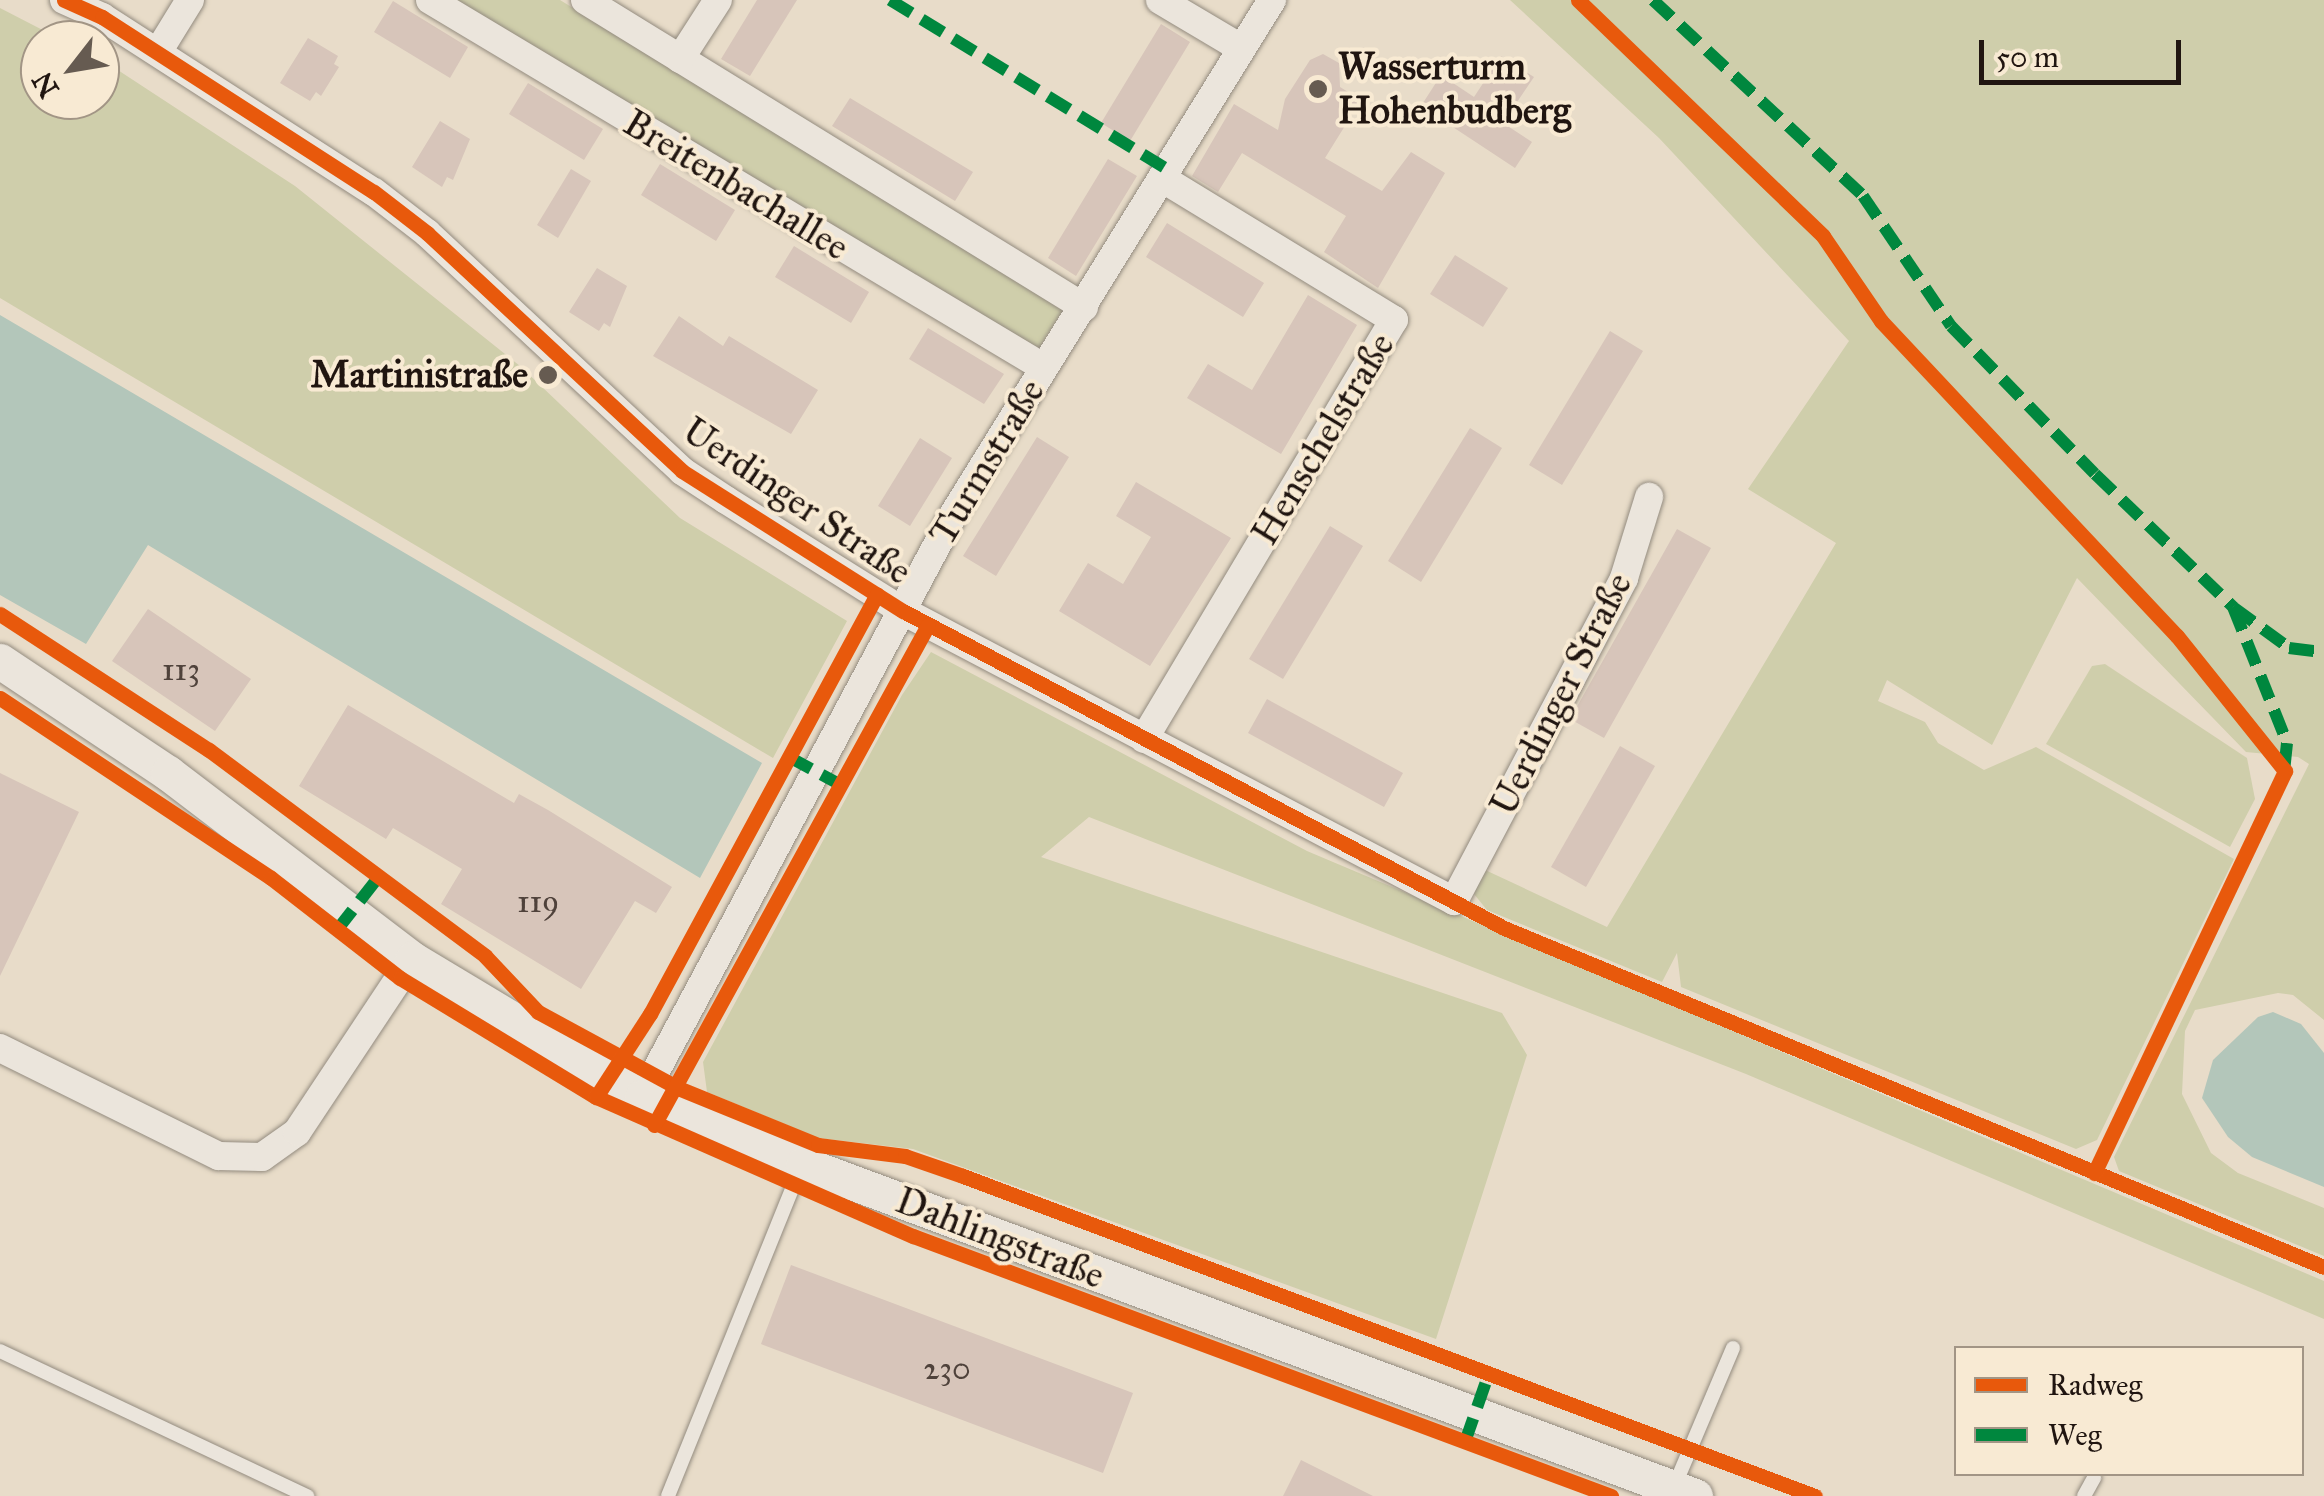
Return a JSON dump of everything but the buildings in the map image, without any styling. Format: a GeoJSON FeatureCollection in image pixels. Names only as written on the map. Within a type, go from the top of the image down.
{"type":"FeatureCollection","features":[{"type":"Feature","properties":{"kind":"street","name":"Uerdinger Straße"},"geometry":{"type":"LineString","coordinates":[[64,0],[107,8],[158,52],[427,233],[682,470],[902,611],[1454,900],[1624,578],[1650,497]]}},
{"type":"Feature","properties":{"kind":"street"},"geometry":{"type":"LineString","coordinates":[[158,52],[190,0]]}},
{"type":"Feature","properties":{"kind":"street","name":"Breitenbachallee"},"geometry":{"type":"LineString","coordinates":[[430,0],[1043,367]]}},
{"type":"Feature","properties":{"kind":"street","name":"Breitenbachallee"},"geometry":{"type":"LineString","coordinates":[[585,0],[1084,307]]}},
{"type":"Feature","properties":{"kind":"street"},"geometry":{"type":"LineString","coordinates":[[680,59],[718,0]]}},
{"type":"Feature","properties":{"kind":"street"},"geometry":{"type":"LineString","coordinates":[[1160,0],[1241,48]]}},
{"type":"Feature","properties":{"kind":"street","name":"Turmstraße"},"geometry":{"type":"LineString","coordinates":[[642,1097],[902,611],[1043,367],[1084,307],[1272,0]]}},
{"type":"Feature","properties":{"kind":"street","name":"Henschelstraße"},"geometry":{"type":"LineString","coordinates":[[1144,739],[1394,320],[1162,179]]}},
{"type":"Feature","properties":{"kind":"street","name":"Dahlingstraße"},"geometry":{"type":"LineString","coordinates":[[0,662],[168,773],[412,959],[642,1097],[802,1164],[1684,1492]]}},
{"type":"Feature","properties":{"kind":"street"},"geometry":{"type":"LineString","coordinates":[[0,1048],[219,1156],[262,1157],[297,1132],[412,959]]}},
{"type":"Feature","properties":{"kind":"lane"},"geometry":{"type":"LineString","coordinates":[[668,1496],[802,1164]]}},
{"type":"Feature","properties":{"kind":"lane"},"geometry":{"type":"LineString","coordinates":[[1684,1492],[1733,1348]]}},
{"type":"Feature","properties":{"kind":"lane"},"geometry":{"type":"LineString","coordinates":[[0,1351],[307,1496]]}},
{"type":"Feature","properties":{"kind":"lane"},"geometry":{"type":"LineString","coordinates":[[2084,1496],[2094,1478]]}},
{"type":"Feature","properties":{"kind":"green space"},"geometry":{"type":"Polygon","coordinates":[[[453,0],[560,0],[1063,310],[1035,355],[453,0]]]}},
{"type":"Feature","properties":{"kind":"green space"},"geometry":{"type":"Polygon","coordinates":[[[1510,0],[2324,0],[2324,1020],[2293,995],[2278,993],[2195,1010],[2185,1031],[2182,1094],[2211,1153],[2238,1173],[2324,1208],[2324,1256],[2119,1171],[2114,1157],[2309,764],[2298,757],[2246,752],[2077,578],[1992,745],[1887,680],[1878,701],[1925,722],[1938,743],[1984,770],[2036,747],[2234,859],[2097,1140],[2076,1149],[1681,987],[1677,953],[1662,982],[1487,910],[1474,894],[1483,869],[1607,927],[1836,543],[1748,489],[1849,341],[1659,138],[1510,0]]]}},
{"type":"Feature","properties":{"kind":"green space"},"geometry":{"type":"Polygon","coordinates":[[[0,8],[23,20],[20,20],[20,120],[120,120],[120,71],[295,186],[520,366],[680,518],[847,621],[773,758],[0,298],[0,8]]]}},
{"type":"Feature","properties":{"kind":"green space"},"geometry":{"type":"Polygon","coordinates":[[[931,652],[1307,851],[2324,1281],[2324,1319],[1746,1074],[1089,817],[1041,857],[1502,1013],[1527,1055],[1436,1339],[913,1149],[818,1138],[707,1092],[703,1062],[902,695],[931,652]]]}},
{"type":"Feature","properties":{"kind":"green space"},"geometry":{"type":"Polygon","coordinates":[[[2105,664],[2247,758],[2255,799],[2230,847],[2046,744],[2092,666],[2105,664]]]}},
{"type":"Feature","properties":{"kind":"shaded area"},"geometry":{"type":"Polygon","coordinates":[[[0,315],[762,763],[700,878],[148,545],[86,644],[0,595],[0,315]]]}},
{"type":"Feature","properties":{"kind":"shaded area"},"geometry":{"type":"Polygon","coordinates":[[[2273,1012],[2301,1024],[2324,1053],[2324,1187],[2252,1157],[2228,1137],[2202,1098],[2213,1060],[2258,1017],[2273,1012]]]}},
{"type":"Feature","properties":{"kind":"marked path"},"geometry":{"type":"LineString","coordinates":[[890,0],[1168,170]]}},
{"type":"Feature","properties":{"kind":"marked path"},"geometry":{"type":"LineString","coordinates":[[1653,0],[1863,196],[1951,326],[2095,474],[2233,607],[2289,648],[2324,652]]}},
{"type":"Feature","properties":{"kind":"marked path"},"geometry":{"type":"LineString","coordinates":[[2233,607],[2287,743],[2284,771]]}},
{"type":"Feature","properties":{"kind":"marked path"},"geometry":{"type":"LineString","coordinates":[[789,757],[841,785]]}},
{"type":"Feature","properties":{"kind":"marked path"},"geometry":{"type":"LineString","coordinates":[[337,930],[377,879]]}},
{"type":"Feature","properties":{"kind":"marked path"},"geometry":{"type":"LineString","coordinates":[[1465,1442],[1489,1373]]}},
{"type":"Feature","properties":{"kind":"cycle path"},"geometry":{"type":"LineString","coordinates":[[64,0],[102,17],[374,192],[427,233],[682,471],[903,611],[1504,928],[2324,1267]]}},
{"type":"Feature","properties":{"kind":"cycle path"},"geometry":{"type":"LineString","coordinates":[[1578,0],[1823,236],[1881,321],[2177,636],[2285,771],[2094,1173]]}},
{"type":"Feature","properties":{"kind":"cycle path"},"geometry":{"type":"LineString","coordinates":[[596,1097],[650,1014],[877,595]]}},
{"type":"Feature","properties":{"kind":"cycle path"},"geometry":{"type":"LineString","coordinates":[[0,614],[209,750],[485,956],[538,1012],[678,1088],[818,1145],[905,1156],[963,1176],[1815,1496]]}},
{"type":"Feature","properties":{"kind":"cycle path"},"geometry":{"type":"LineString","coordinates":[[654,1125],[928,625]]}},
{"type":"Feature","properties":{"kind":"cycle path"},"geometry":{"type":"LineString","coordinates":[[0,698],[271,878],[400,978],[596,1097],[913,1236],[1611,1496]]}},
{"type":"Feature","properties":{"kind":"place","name":"Wasserturm Hohenbudberg"},"geometry":{"type":"Point","coordinates":[1318,89]}},
{"type":"Feature","properties":{"kind":"place","name":"Martinistraße"},"geometry":{"type":"Point","coordinates":[548,375]}}]}
